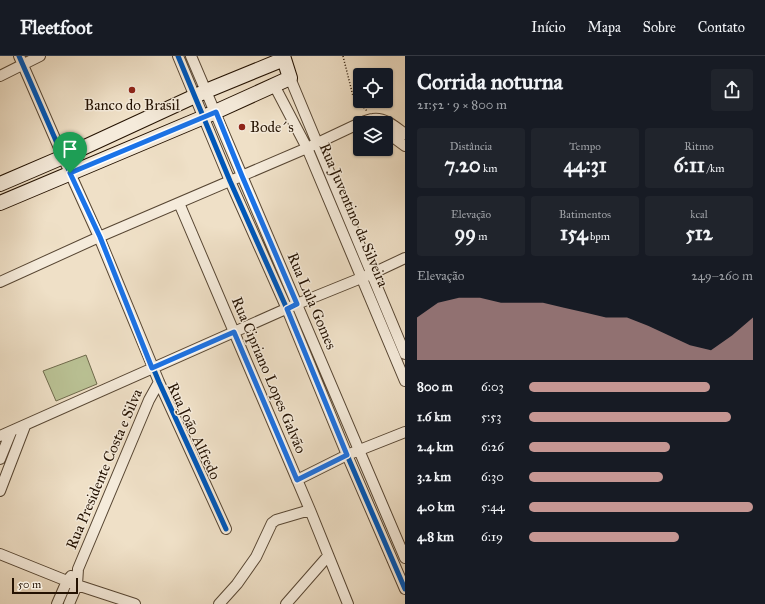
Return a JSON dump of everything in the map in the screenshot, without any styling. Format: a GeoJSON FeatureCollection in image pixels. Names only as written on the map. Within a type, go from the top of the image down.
{"type":"FeatureCollection","features":[{"type":"Feature","properties":{"kind":"street","name":"Rua João Alfredo"},"geometry":{"type":"LineString","coordinates":[[19,56],[70,173],[100,237],[158,382],[226,529]]}},
{"type":"Feature","properties":{"kind":"street"},"geometry":{"type":"LineString","coordinates":[[0,76],[23,66],[40,56]]}},
{"type":"Feature","properties":{"kind":"street"},"geometry":{"type":"LineString","coordinates":[[178,56],[200,94]]}},
{"type":"Feature","properties":{"kind":"street","name":"Rua Lula Gomes"},"geometry":{"type":"LineString","coordinates":[[191,56],[200,94],[242,176],[405,558]]}},
{"type":"Feature","properties":{"kind":"street"},"geometry":{"type":"LineString","coordinates":[[0,184],[284,57]]}},
{"type":"Feature","properties":{"kind":"street","name":"Rua Juventino da Silveira"},"geometry":{"type":"LineString","coordinates":[[284,57],[290,78],[404,350]]}},
{"type":"Feature","properties":{"kind":"street","name":"Rua Juventino da Silveira"},"geometry":{"type":"LineString","coordinates":[[264,67],[307,148],[405,381]]}},
{"type":"Feature","properties":{"kind":"street"},"geometry":{"type":"LineString","coordinates":[[0,203],[210,115],[290,78]]}},
{"type":"Feature","properties":{"kind":"street","name":"Rua Lula Gomes"},"geometry":{"type":"LineString","coordinates":[[210,115],[230,181],[287,309],[347,455],[405,589]]}},
{"type":"Feature","properties":{"kind":"street"},"geometry":{"type":"LineString","coordinates":[[393,126],[405,134]]}},
{"type":"Feature","properties":{"kind":"street"},"geometry":{"type":"LineString","coordinates":[[0,282],[353,128]]}},
{"type":"Feature","properties":{"kind":"street"},"geometry":{"type":"LineString","coordinates":[[393,137],[405,146]]}},
{"type":"Feature","properties":{"kind":"street"},"geometry":{"type":"LineString","coordinates":[[22,174],[30,190]]}},
{"type":"Feature","properties":{"kind":"street","name":"Rua Cipriano Lopes Galvão"},"geometry":{"type":"LineString","coordinates":[[179,203],[310,510],[348,604]]}},
{"type":"Feature","properties":{"kind":"street"},"geometry":{"type":"LineString","coordinates":[[337,218],[348,214]]}},
{"type":"Feature","properties":{"kind":"street"},"geometry":{"type":"LineString","coordinates":[[0,436],[297,304],[372,274],[405,258]]}},
{"type":"Feature","properties":{"kind":"street"},"geometry":{"type":"LineString","coordinates":[[392,350],[404,350]]}},
{"type":"Feature","properties":{"kind":"street","name":"Rua Presidente Costa e Silva"},"geometry":{"type":"LineString","coordinates":[[57,604],[72,582],[78,569],[158,382]]}},
{"type":"Feature","properties":{"kind":"street"},"geometry":{"type":"LineString","coordinates":[[320,388],[330,383]]}},
{"type":"Feature","properties":{"kind":"street"},"geometry":{"type":"LineString","coordinates":[[0,491],[25,426]]}},
{"type":"Feature","properties":{"kind":"street"},"geometry":{"type":"LineString","coordinates":[[0,459],[10,432]]}},
{"type":"Feature","properties":{"kind":"street"},"geometry":{"type":"LineString","coordinates":[[297,480],[347,455],[405,432]]}},
{"type":"Feature","properties":{"kind":"street"},"geometry":{"type":"LineString","coordinates":[[219,604],[237,584],[256,557],[272,523],[276,520],[310,510]]}},
{"type":"Feature","properties":{"kind":"street"},"geometry":{"type":"LineString","coordinates":[[374,518],[386,513]]}},
{"type":"Feature","properties":{"kind":"street"},"geometry":{"type":"LineString","coordinates":[[0,554],[72,582],[135,604]]}},
{"type":"Feature","properties":{"kind":"street"},"geometry":{"type":"LineString","coordinates":[[286,604],[328,556]]}},
{"type":"Feature","properties":{"kind":"street","name":"Rua Presidente Costa e Silva"},"geometry":{"type":"LineString","coordinates":[[69,604],[72,582]]}},
{"type":"Feature","properties":{"kind":"path"},"geometry":{"type":"LineString","coordinates":[[343,56],[353,96],[363,116]]}},
{"type":"Feature","properties":{"kind":"green space"},"geometry":{"type":"Polygon","coordinates":[[[86,355],[97,384],[56,401],[43,371],[86,355]]]}},
{"type":"Feature","properties":{"kind":"cycle path"},"geometry":{"type":"LineString","coordinates":[[19,56],[99,237],[159,382],[226,529]]}},
{"type":"Feature","properties":{"kind":"cycle path"},"geometry":{"type":"LineString","coordinates":[[178,56],[405,589]]}},
{"type":"Feature","properties":{"kind":"place","name":"Banco do Brasil"},"geometry":{"type":"Point","coordinates":[132,90]}},
{"type":"Feature","properties":{"kind":"place","name":"Bode´s"},"geometry":{"type":"Point","coordinates":[242,127]}},
{"type":"Feature","properties":{"kind":"route"},"geometry":{"type":"LineString","coordinates":[[216,112],[297,304],[287,309],[347,455],[297,480],[234,332],[152,368],[100,237],[70,173],[216,112]]}}]}
